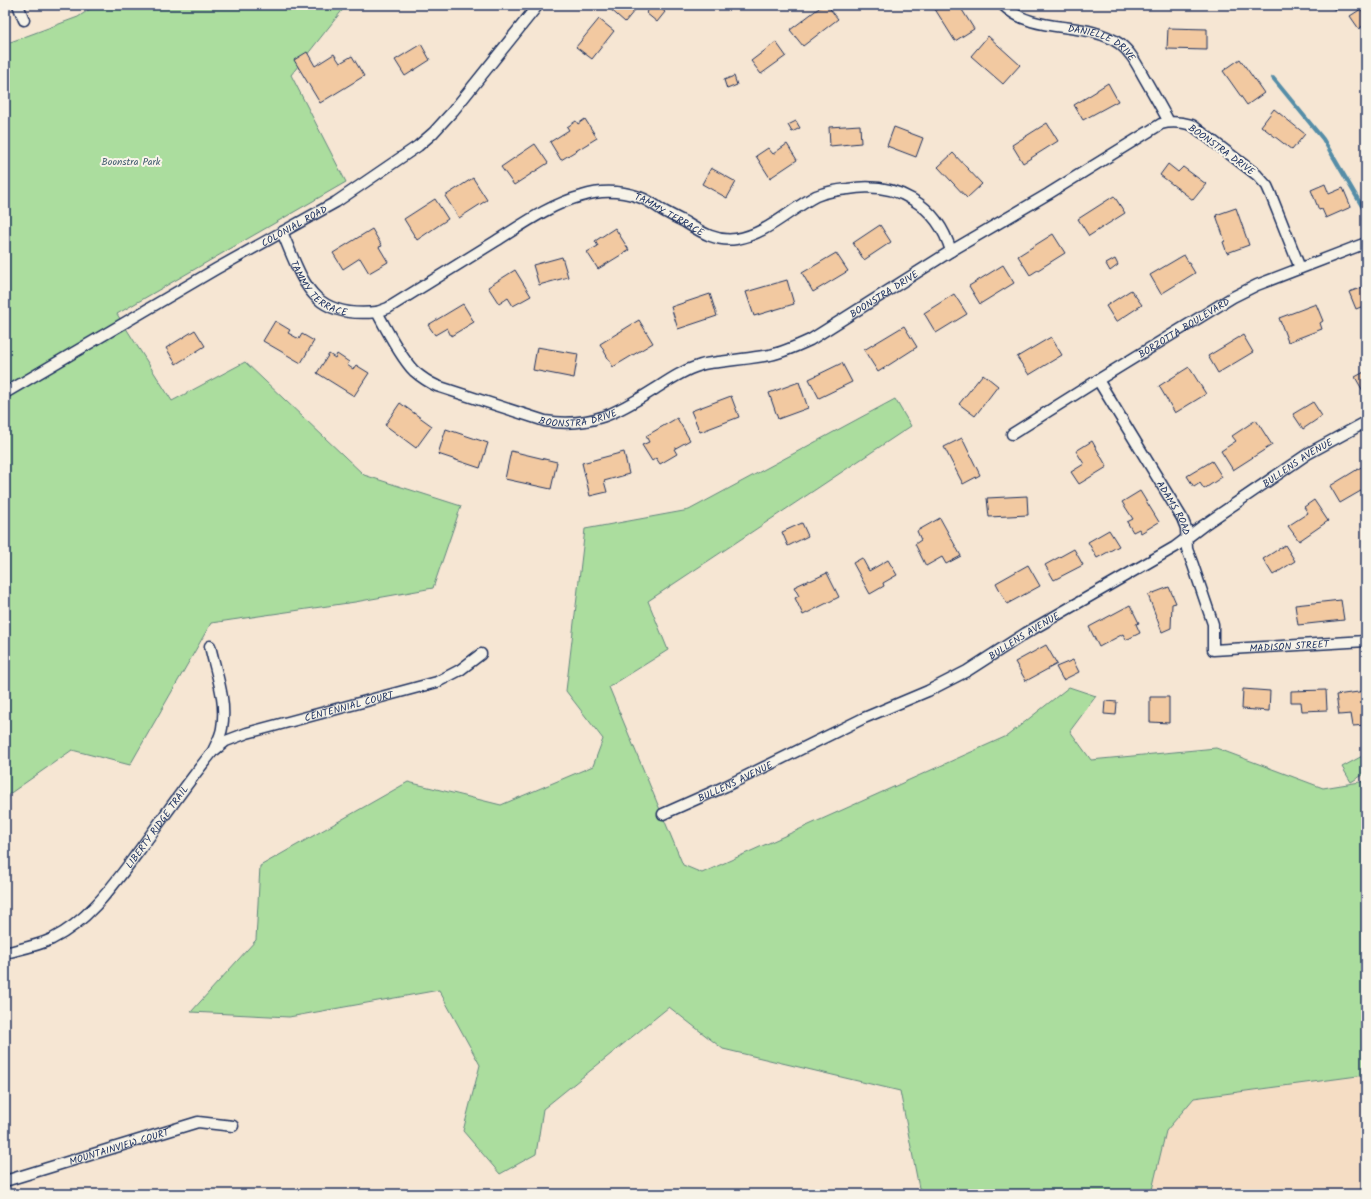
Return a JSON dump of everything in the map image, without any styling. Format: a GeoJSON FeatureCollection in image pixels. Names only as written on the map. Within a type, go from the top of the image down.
{"type":"FeatureCollection","features":[{"type":"Feature","properties":{"kind":"street"},"geometry":{"type":"LineString","coordinates":[[18,5],[24,20]]}},
{"type":"Feature","properties":{"kind":"street","name":"COLONIAL ROAD"},"geometry":{"type":"LineString","coordinates":[[5,393],[216,269],[336,202],[423,142],[454,110],[538,5]]}},
{"type":"Feature","properties":{"kind":"street","name":"DANIELLE DRIVE"},"geometry":{"type":"LineString","coordinates":[[1003,5],[1014,14],[1026,20],[1096,32],[1109,37],[1121,45],[1131,55],[1169,122]]}},
{"type":"Feature","properties":{"kind":"street","name":"BOONSTRA DRIVE"},"geometry":{"type":"LineString","coordinates":[[377,312],[396,345],[413,370],[424,379],[437,386],[545,421],[561,423],[598,419],[634,403],[681,372],[700,365],[771,354],[790,349],[803,343],[951,251],[1048,194],[1161,124],[1169,122],[1182,122],[1192,125],[1257,175],[1267,186],[1300,268]]}},
{"type":"Feature","properties":{"kind":"street","name":"TAMMY TERRACE"},"geometry":{"type":"LineString","coordinates":[[282,232],[309,290],[319,300],[331,308],[345,313],[360,314],[377,312],[388,308],[532,219],[564,202],[600,192],[629,194],[644,199],[708,236],[721,239],[735,239],[750,236],[764,229],[817,196],[837,190],[857,187],[894,191],[925,208],[933,216],[943,230],[951,251]]}},
{"type":"Feature","properties":{"kind":"street","name":"BORZOTTA BOULEVARD"},"geometry":{"type":"LineString","coordinates":[[1012,434],[1233,297],[1257,285],[1366,242]]}},
{"type":"Feature","properties":{"kind":"street","name":"ADAMS ROAD"},"geometry":{"type":"LineString","coordinates":[[1098,380],[1182,518],[1186,528],[1187,549],[1213,624],[1213,650]]}},
{"type":"Feature","properties":{"kind":"street","name":"BULLENS AVENUE"},"geometry":{"type":"LineString","coordinates":[[662,814],[726,786],[864,718],[928,691],[967,671],[1026,633],[1175,547],[1309,453],[1366,422]]}},
{"type":"Feature","properties":{"kind":"street","name":"MADISON STREET"},"geometry":{"type":"LineString","coordinates":[[1213,650],[1366,641]]}},
{"type":"Feature","properties":{"kind":"street","name":"LIBERTY RIDGE TRAIL"},"geometry":{"type":"LineString","coordinates":[[5,952],[51,940],[69,929],[84,917],[113,885],[213,751],[222,730],[224,714],[223,698],[210,646]]}},
{"type":"Feature","properties":{"kind":"street","name":"CENTENNIAL COURT"},"geometry":{"type":"LineString","coordinates":[[213,751],[226,741],[247,732],[437,682],[460,670],[481,654]]}},
{"type":"Feature","properties":{"kind":"street","name":"MOUNTAINVIEW COURT"},"geometry":{"type":"LineString","coordinates":[[5,1181],[198,1122],[233,1126]]}},
{"type":"Feature","properties":{"kind":"shaded area"},"geometry":{"type":"Polygon","coordinates":[[[1365,1075],[1366,1194],[1151,1194],[1166,1131],[1194,1098],[1365,1075]]]}},
{"type":"Feature","properties":{"kind":"green space","name":"Boonstra Park"},"geometry":{"type":"Polygon","coordinates":[[[96,5],[332,5],[344,8],[291,75],[346,182],[117,314],[172,401],[245,362],[364,475],[461,506],[433,588],[355,602],[211,623],[130,765],[72,750],[5,797],[5,44],[78,17],[96,5]]]}},
{"type":"Feature","properties":{"kind":"green space"},"geometry":{"type":"Polygon","coordinates":[[[895,399],[911,426],[648,601],[668,650],[609,687],[683,865],[702,873],[1007,736],[1069,687],[1096,696],[1070,731],[1091,760],[1216,748],[1323,788],[1366,781],[1366,1076],[1194,1098],[1166,1131],[1151,1194],[927,1194],[919,1188],[900,1091],[723,1049],[669,1007],[543,1109],[536,1154],[500,1174],[463,1131],[480,1065],[439,990],[289,1017],[191,1012],[256,940],[260,866],[408,782],[501,805],[593,766],[603,739],[566,691],[585,529],[689,510],[895,399]]]}},
{"type":"Feature","properties":{"kind":"green space"},"geometry":{"type":"Polygon","coordinates":[[[1366,754],[1366,773],[1351,782],[1342,767],[1366,754]]]}},
{"type":"Feature","properties":{"kind":"building"},"geometry":{"type":"Polygon","coordinates":[[[612,5],[639,5],[625,22],[609,8],[612,5]]]}},
{"type":"Feature","properties":{"kind":"building"},"geometry":{"type":"Polygon","coordinates":[[[653,5],[657,5],[665,12],[657,22],[646,13],[653,5]]]}},
{"type":"Feature","properties":{"kind":"building"},"geometry":{"type":"Polygon","coordinates":[[[823,5],[827,5],[838,19],[803,46],[790,30],[823,5]]]}},
{"type":"Feature","properties":{"kind":"building"},"geometry":{"type":"Polygon","coordinates":[[[959,5],[974,29],[955,41],[933,6],[959,5]]]}},
{"type":"Feature","properties":{"kind":"building"},"geometry":{"type":"Polygon","coordinates":[[[1329,5],[1339,5],[1335,10],[1329,5]]]}},
{"type":"Feature","properties":{"kind":"building"},"geometry":{"type":"Polygon","coordinates":[[[1361,9],[1366,16],[1366,25],[1365,24],[1359,29],[1350,16],[1361,9]]]}},
{"type":"Feature","properties":{"kind":"building"},"geometry":{"type":"Polygon","coordinates":[[[599,19],[614,31],[592,59],[576,47],[599,19]]]}},
{"type":"Feature","properties":{"kind":"building"},"geometry":{"type":"Polygon","coordinates":[[[1168,28],[1207,29],[1207,50],[1167,49],[1168,28]]]}},
{"type":"Feature","properties":{"kind":"building"},"geometry":{"type":"Polygon","coordinates":[[[988,36],[1020,65],[1003,84],[971,56],[988,36]]]}},
{"type":"Feature","properties":{"kind":"building"},"geometry":{"type":"Polygon","coordinates":[[[776,42],[786,56],[761,74],[751,61],[776,42]]]}},
{"type":"Feature","properties":{"kind":"building"},"geometry":{"type":"Polygon","coordinates":[[[421,44],[430,60],[405,76],[395,60],[421,44]]]}},
{"type":"Feature","properties":{"kind":"building"},"geometry":{"type":"Polygon","coordinates":[[[307,52],[315,66],[334,54],[340,63],[352,56],[364,76],[320,103],[294,60],[307,52]]]}},
{"type":"Feature","properties":{"kind":"building"},"geometry":{"type":"Polygon","coordinates":[[[1240,59],[1264,93],[1247,105],[1223,71],[1240,59]]]}},
{"type":"Feature","properties":{"kind":"building"},"geometry":{"type":"Polygon","coordinates":[[[734,76],[737,85],[727,89],[724,80],[734,76]]]}},
{"type":"Feature","properties":{"kind":"building"},"geometry":{"type":"Polygon","coordinates":[[[1108,83],[1118,101],[1083,120],[1074,105],[1108,83]]]}},
{"type":"Feature","properties":{"kind":"building"},"geometry":{"type":"Polygon","coordinates":[[[1274,109],[1305,134],[1292,150],[1261,126],[1274,109]]]}},
{"type":"Feature","properties":{"kind":"building"},"geometry":{"type":"Polygon","coordinates":[[[585,119],[597,138],[561,160],[550,142],[569,130],[567,127],[576,121],[578,124],[585,119]]]}},
{"type":"Feature","properties":{"kind":"building"},"geometry":{"type":"Polygon","coordinates":[[[796,121],[800,128],[792,132],[788,125],[796,121]]]}},
{"type":"Feature","properties":{"kind":"building"},"geometry":{"type":"Polygon","coordinates":[[[1047,123],[1058,141],[1023,163],[1012,145],[1047,123]]]}},
{"type":"Feature","properties":{"kind":"building"},"geometry":{"type":"Polygon","coordinates":[[[860,125],[861,143],[830,146],[829,127],[860,125]]]}},
{"type":"Feature","properties":{"kind":"building"},"geometry":{"type":"Polygon","coordinates":[[[894,127],[923,138],[916,157],[887,146],[894,127]]]}},
{"type":"Feature","properties":{"kind":"building"},"geometry":{"type":"Polygon","coordinates":[[[535,144],[548,163],[514,185],[501,167],[535,144]]]}},
{"type":"Feature","properties":{"kind":"building"},"geometry":{"type":"Polygon","coordinates":[[[787,144],[797,160],[770,178],[756,156],[768,148],[773,154],[787,144]]]}},
{"type":"Feature","properties":{"kind":"building"},"geometry":{"type":"Polygon","coordinates":[[[953,153],[982,184],[967,198],[938,167],[953,153]]]}},
{"type":"Feature","properties":{"kind":"building"},"geometry":{"type":"Polygon","coordinates":[[[1168,164],[1178,172],[1183,167],[1206,184],[1193,200],[1160,175],[1168,164]]]}},
{"type":"Feature","properties":{"kind":"building"},"geometry":{"type":"Polygon","coordinates":[[[711,168],[736,182],[727,198],[702,184],[711,168]]]}},
{"type":"Feature","properties":{"kind":"building"},"geometry":{"type":"Polygon","coordinates":[[[473,178],[487,200],[459,218],[445,196],[473,178]]]}},
{"type":"Feature","properties":{"kind":"building"},"geometry":{"type":"Polygon","coordinates":[[[1325,184],[1329,194],[1343,188],[1351,207],[1326,218],[1322,209],[1319,210],[1311,190],[1325,184]]]}},
{"type":"Feature","properties":{"kind":"building"},"geometry":{"type":"Polygon","coordinates":[[[1114,196],[1125,213],[1089,236],[1078,219],[1114,196]]]}},
{"type":"Feature","properties":{"kind":"building"},"geometry":{"type":"Polygon","coordinates":[[[435,199],[448,219],[417,240],[404,219],[435,199]]]}},
{"type":"Feature","properties":{"kind":"building"},"geometry":{"type":"Polygon","coordinates":[[[1236,208],[1249,245],[1227,253],[1223,242],[1225,241],[1216,215],[1236,208]]]}},
{"type":"Feature","properties":{"kind":"building"},"geometry":{"type":"Polygon","coordinates":[[[880,225],[891,242],[864,260],[853,243],[880,225]]]}},
{"type":"Feature","properties":{"kind":"building"},"geometry":{"type":"Polygon","coordinates":[[[615,228],[629,250],[598,269],[587,252],[598,246],[595,241],[615,228]]]}},
{"type":"Feature","properties":{"kind":"building"},"geometry":{"type":"Polygon","coordinates":[[[372,229],[382,246],[379,247],[388,262],[369,273],[360,258],[343,269],[333,253],[372,229]]]}},
{"type":"Feature","properties":{"kind":"building"},"geometry":{"type":"Polygon","coordinates":[[[1053,234],[1065,253],[1030,275],[1018,256],[1053,234]]]}},
{"type":"Feature","properties":{"kind":"building"},"geometry":{"type":"Polygon","coordinates":[[[836,253],[848,271],[813,292],[802,273],[836,253]]]}},
{"type":"Feature","properties":{"kind":"building"},"geometry":{"type":"Polygon","coordinates":[[[1184,255],[1195,273],[1161,294],[1150,275],[1184,255]]]}},
{"type":"Feature","properties":{"kind":"building"},"geometry":{"type":"Polygon","coordinates":[[[562,257],[568,277],[539,285],[533,265],[562,257]]]}},
{"type":"Feature","properties":{"kind":"building"},"geometry":{"type":"Polygon","coordinates":[[[1115,259],[1118,265],[1110,271],[1106,264],[1115,259]]]}},
{"type":"Feature","properties":{"kind":"building"},"geometry":{"type":"Polygon","coordinates":[[[1003,265],[1014,283],[980,304],[969,286],[1003,265]]]}},
{"type":"Feature","properties":{"kind":"building"},"geometry":{"type":"Polygon","coordinates":[[[515,270],[531,296],[513,306],[508,298],[499,304],[488,287],[515,270]]]}},
{"type":"Feature","properties":{"kind":"building"},"geometry":{"type":"Polygon","coordinates":[[[787,280],[794,304],[754,316],[746,292],[787,280]]]}},
{"type":"Feature","properties":{"kind":"building"},"geometry":{"type":"Polygon","coordinates":[[[1366,286],[1366,305],[1356,309],[1349,292],[1366,286]]]}},
{"type":"Feature","properties":{"kind":"building"},"geometry":{"type":"Polygon","coordinates":[[[1131,290],[1142,305],[1116,322],[1106,306],[1131,290]]]}},
{"type":"Feature","properties":{"kind":"building"},"geometry":{"type":"Polygon","coordinates":[[[710,294],[717,316],[678,329],[671,307],[710,294]]]}},
{"type":"Feature","properties":{"kind":"building"},"geometry":{"type":"Polygon","coordinates":[[[954,294],[967,314],[936,333],[924,313],[954,294]]]}},
{"type":"Feature","properties":{"kind":"building"},"geometry":{"type":"Polygon","coordinates":[[[463,304],[474,322],[451,336],[447,328],[435,335],[428,325],[463,304]]]}},
{"type":"Feature","properties":{"kind":"building"},"geometry":{"type":"Polygon","coordinates":[[[1316,304],[1323,321],[1320,323],[1322,329],[1288,342],[1279,318],[1316,304]]]}},
{"type":"Feature","properties":{"kind":"building"},"geometry":{"type":"Polygon","coordinates":[[[639,320],[653,343],[613,367],[600,344],[639,320]]]}},
{"type":"Feature","properties":{"kind":"building"},"geometry":{"type":"Polygon","coordinates":[[[275,321],[290,330],[288,333],[299,339],[302,334],[314,341],[301,363],[263,341],[275,321]]]}},
{"type":"Feature","properties":{"kind":"building"},"geometry":{"type":"Polygon","coordinates":[[[904,326],[917,347],[878,372],[864,350],[904,326]]]}},
{"type":"Feature","properties":{"kind":"building"},"geometry":{"type":"Polygon","coordinates":[[[195,330],[205,346],[176,364],[166,348],[195,330]]]}},
{"type":"Feature","properties":{"kind":"building"},"geometry":{"type":"Polygon","coordinates":[[[1243,335],[1253,352],[1218,373],[1208,356],[1243,335]]]}},
{"type":"Feature","properties":{"kind":"building"},"geometry":{"type":"Polygon","coordinates":[[[1051,337],[1062,355],[1029,375],[1017,357],[1051,337]]]}},
{"type":"Feature","properties":{"kind":"building"},"geometry":{"type":"Polygon","coordinates":[[[537,347],[578,354],[574,378],[533,370],[537,347]]]}},
{"type":"Feature","properties":{"kind":"building"},"geometry":{"type":"Polygon","coordinates":[[[329,354],[335,358],[337,354],[349,362],[347,365],[353,369],[356,365],[369,373],[354,396],[317,373],[329,354]]]}},
{"type":"Feature","properties":{"kind":"building"},"geometry":{"type":"Polygon","coordinates":[[[842,363],[852,382],[819,398],[809,379],[842,363]]]}},
{"type":"Feature","properties":{"kind":"building"},"geometry":{"type":"Polygon","coordinates":[[[1189,367],[1206,394],[1175,413],[1159,386],[1189,367]]]}},
{"type":"Feature","properties":{"kind":"building"},"geometry":{"type":"Polygon","coordinates":[[[1366,371],[1366,389],[1363,391],[1355,377],[1366,371]]]}},
{"type":"Feature","properties":{"kind":"building"},"geometry":{"type":"Polygon","coordinates":[[[983,374],[998,386],[975,416],[959,404],[983,374]]]}},
{"type":"Feature","properties":{"kind":"building"},"geometry":{"type":"Polygon","coordinates":[[[799,382],[808,408],[778,419],[769,393],[799,382]]]}},
{"type":"Feature","properties":{"kind":"building"},"geometry":{"type":"Polygon","coordinates":[[[731,396],[739,417],[700,432],[691,411],[731,396]]]}},
{"type":"Feature","properties":{"kind":"building"},"geometry":{"type":"Polygon","coordinates":[[[1313,402],[1322,416],[1303,429],[1293,414],[1313,402]]]}},
{"type":"Feature","properties":{"kind":"building"},"geometry":{"type":"Polygon","coordinates":[[[400,403],[432,426],[416,448],[385,425],[400,403]]]}},
{"type":"Feature","properties":{"kind":"building"},"geometry":{"type":"Polygon","coordinates":[[[677,418],[690,440],[674,449],[677,454],[660,464],[656,458],[652,461],[642,445],[649,442],[646,436],[677,418]]]}},
{"type":"Feature","properties":{"kind":"building"},"geometry":{"type":"Polygon","coordinates":[[[1256,420],[1272,445],[1233,470],[1221,451],[1236,441],[1232,436],[1256,420]]]}},
{"type":"Feature","properties":{"kind":"building"},"geometry":{"type":"Polygon","coordinates":[[[446,429],[488,443],[480,468],[438,454],[446,429]]]}},
{"type":"Feature","properties":{"kind":"building"},"geometry":{"type":"Polygon","coordinates":[[[962,438],[980,475],[963,484],[944,447],[962,438]]]}},
{"type":"Feature","properties":{"kind":"building"},"geometry":{"type":"Polygon","coordinates":[[[1092,441],[1107,467],[1079,484],[1071,472],[1084,464],[1076,451],[1092,441]]]}},
{"type":"Feature","properties":{"kind":"building"},"geometry":{"type":"Polygon","coordinates":[[[511,451],[557,462],[551,489],[505,479],[511,451]]]}},
{"type":"Feature","properties":{"kind":"building"},"geometry":{"type":"Polygon","coordinates":[[[624,452],[629,474],[604,481],[607,492],[590,496],[582,463],[624,452]]]}},
{"type":"Feature","properties":{"kind":"building"},"geometry":{"type":"Polygon","coordinates":[[[1212,461],[1222,477],[1204,489],[1200,483],[1194,487],[1187,476],[1212,461]]]}},
{"type":"Feature","properties":{"kind":"building"},"geometry":{"type":"Polygon","coordinates":[[[1363,466],[1366,471],[1366,488],[1340,503],[1330,486],[1363,466]]]}},
{"type":"Feature","properties":{"kind":"building"},"geometry":{"type":"Polygon","coordinates":[[[1140,491],[1159,522],[1141,533],[1139,529],[1133,532],[1127,522],[1133,519],[1122,502],[1140,491]]]}},
{"type":"Feature","properties":{"kind":"building"},"geometry":{"type":"Polygon","coordinates":[[[1027,496],[1028,515],[989,517],[987,498],[1027,496]]]}},
{"type":"Feature","properties":{"kind":"building"},"geometry":{"type":"Polygon","coordinates":[[[1314,500],[1328,521],[1299,541],[1288,526],[1308,513],[1304,507],[1314,500]]]}},
{"type":"Feature","properties":{"kind":"building"},"geometry":{"type":"Polygon","coordinates":[[[940,518],[961,556],[946,564],[942,557],[926,566],[915,544],[921,540],[917,531],[940,518]]]}},
{"type":"Feature","properties":{"kind":"building"},"geometry":{"type":"Polygon","coordinates":[[[802,523],[808,536],[788,546],[782,532],[802,523]]]}},
{"type":"Feature","properties":{"kind":"building"},"geometry":{"type":"Polygon","coordinates":[[[1109,530],[1119,546],[1097,558],[1088,542],[1109,530]]]}},
{"type":"Feature","properties":{"kind":"building"},"geometry":{"type":"Polygon","coordinates":[[[1285,545],[1295,561],[1273,575],[1263,559],[1285,545]]]}},
{"type":"Feature","properties":{"kind":"building"},"geometry":{"type":"Polygon","coordinates":[[[1074,549],[1083,565],[1054,580],[1045,565],[1074,549]]]}},
{"type":"Feature","properties":{"kind":"building"},"geometry":{"type":"Polygon","coordinates":[[[862,558],[869,571],[888,560],[897,575],[883,583],[884,586],[870,594],[853,563],[862,558]]]}},
{"type":"Feature","properties":{"kind":"building"},"geometry":{"type":"Polygon","coordinates":[[[1028,565],[1040,586],[1007,604],[996,583],[1028,565]]]}},
{"type":"Feature","properties":{"kind":"building"},"geometry":{"type":"Polygon","coordinates":[[[827,573],[839,597],[803,615],[795,598],[799,596],[794,587],[827,573]]]}},
{"type":"Feature","properties":{"kind":"building"},"geometry":{"type":"Polygon","coordinates":[[[1169,587],[1176,603],[1172,604],[1171,628],[1162,632],[1148,595],[1169,587]]]}},
{"type":"Feature","properties":{"kind":"building"},"geometry":{"type":"Polygon","coordinates":[[[1341,600],[1344,620],[1298,625],[1295,605],[1341,600]]]}},
{"type":"Feature","properties":{"kind":"building"},"geometry":{"type":"Polygon","coordinates":[[[1130,605],[1139,623],[1136,624],[1140,633],[1126,640],[1123,634],[1099,647],[1089,627],[1130,605]]]}},
{"type":"Feature","properties":{"kind":"building"},"geometry":{"type":"Polygon","coordinates":[[[1046,645],[1057,664],[1026,681],[1015,662],[1046,645]]]}},
{"type":"Feature","properties":{"kind":"building"},"geometry":{"type":"Polygon","coordinates":[[[1073,660],[1079,672],[1063,680],[1056,667],[1073,660]]]}},
{"type":"Feature","properties":{"kind":"building"},"geometry":{"type":"Polygon","coordinates":[[[1243,689],[1270,691],[1269,711],[1242,709],[1243,689]]]}},
{"type":"Feature","properties":{"kind":"building"},"geometry":{"type":"Polygon","coordinates":[[[1326,690],[1327,710],[1302,711],[1301,702],[1291,702],[1291,691],[1326,690]]]}},
{"type":"Feature","properties":{"kind":"building"},"geometry":{"type":"Polygon","coordinates":[[[1366,691],[1366,725],[1353,726],[1351,714],[1339,715],[1336,695],[1366,691]]]}},
{"type":"Feature","properties":{"kind":"building"},"geometry":{"type":"Polygon","coordinates":[[[1150,697],[1169,697],[1169,723],[1150,722],[1150,697]]]}},
{"type":"Feature","properties":{"kind":"building"},"geometry":{"type":"Polygon","coordinates":[[[1105,701],[1117,702],[1116,715],[1104,714],[1105,701]]]}},
{"type":"Feature","properties":{"kind":"waterway"},"geometry":{"type":"LineString","coordinates":[[1273,78],[1323,139],[1366,213]]}}]}
